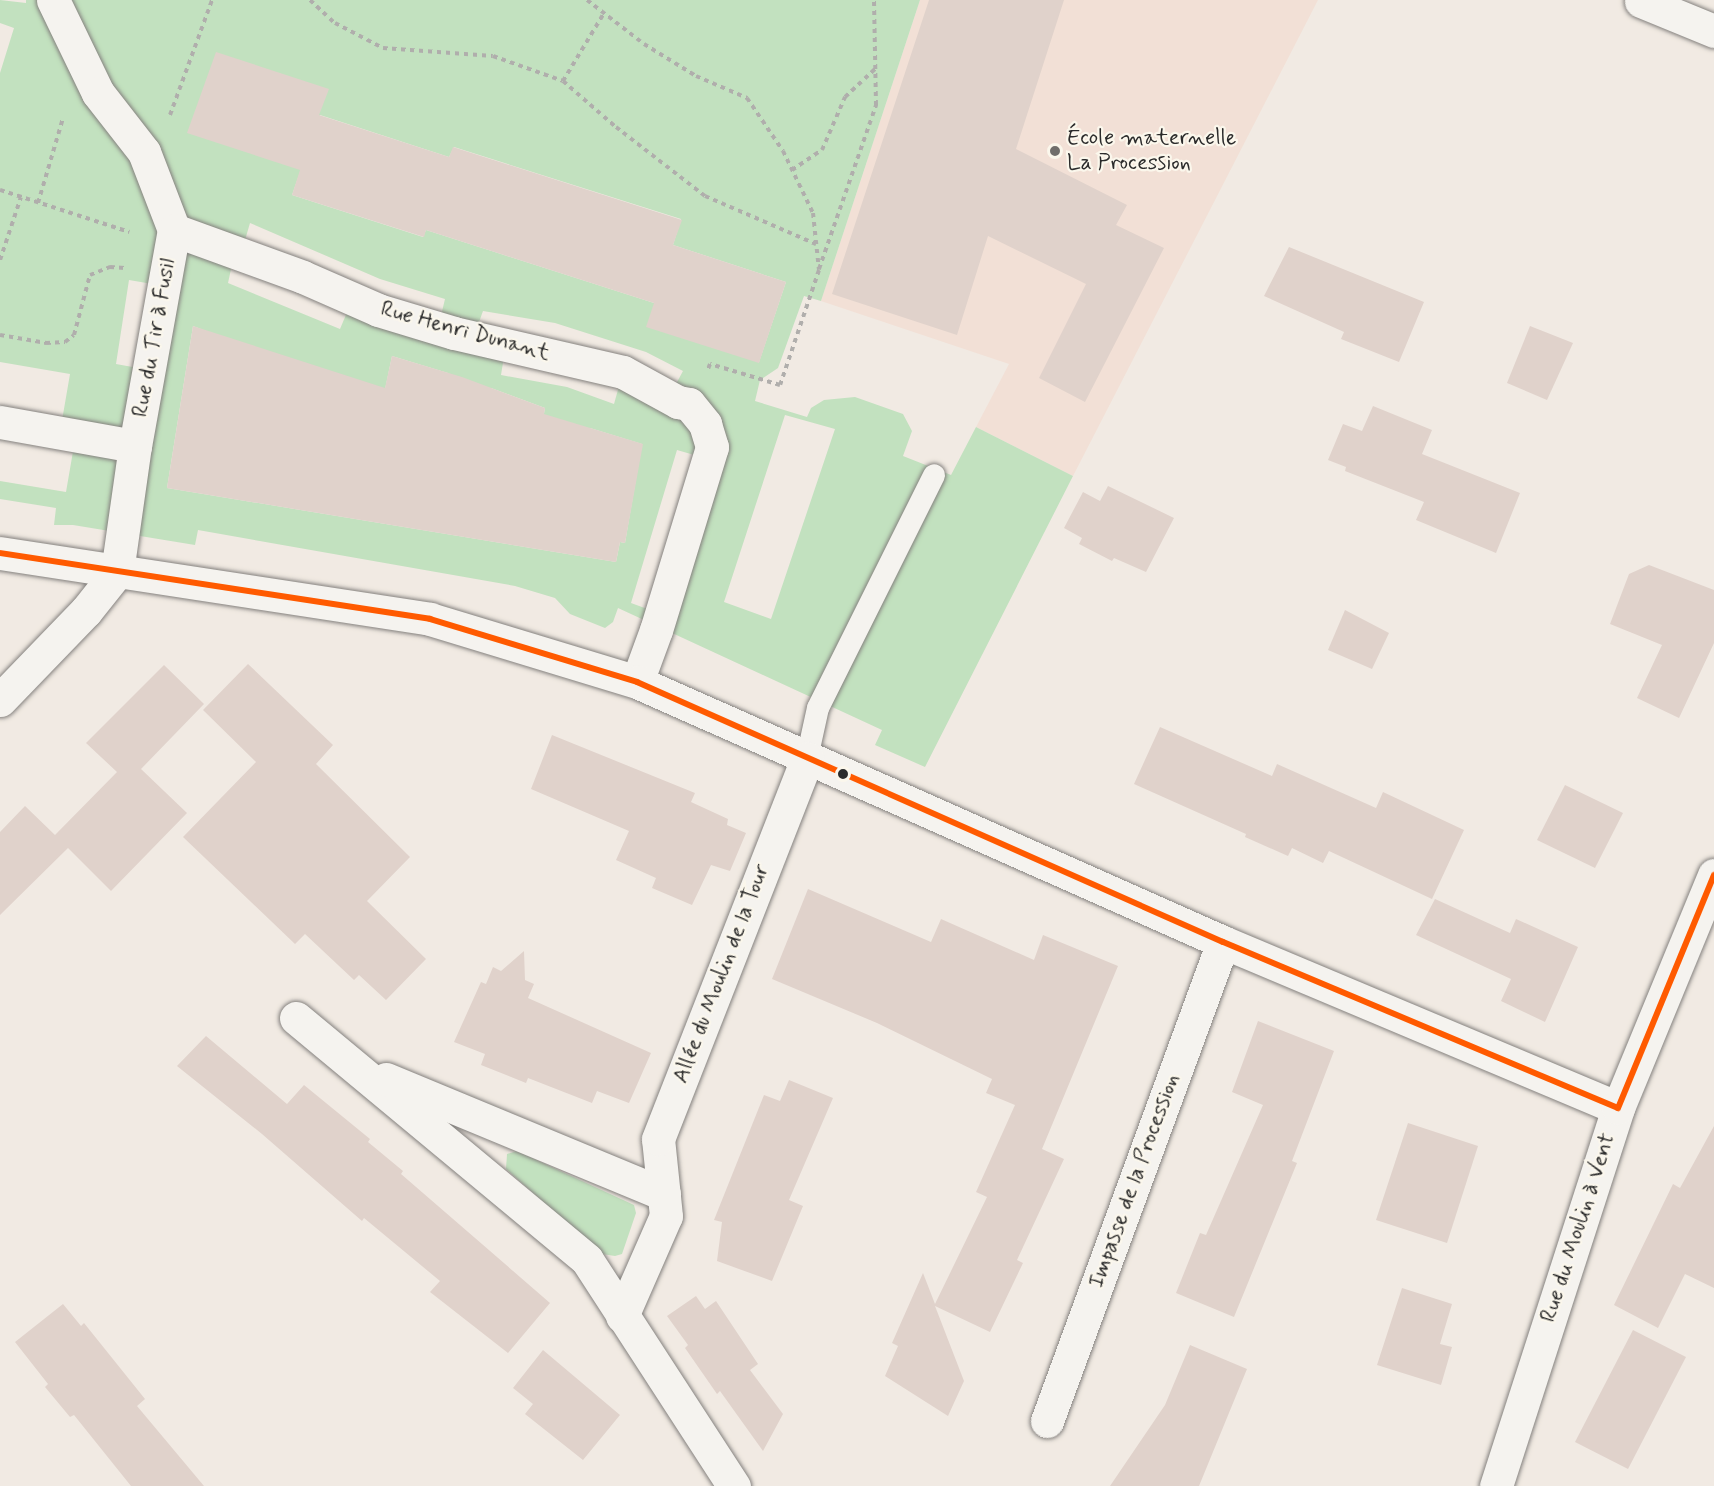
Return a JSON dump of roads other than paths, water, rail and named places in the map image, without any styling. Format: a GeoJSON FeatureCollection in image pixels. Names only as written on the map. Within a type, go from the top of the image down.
{"type":"FeatureCollection","features":[{"type":"Feature","properties":{"kind":"street"},"geometry":{"type":"LineString","coordinates":[[53,0],[98,93],[144,152],[174,230]]}},
{"type":"Feature","properties":{"kind":"street"},"geometry":{"type":"LineString","coordinates":[[1641,1],[1714,31]]}},
{"type":"Feature","properties":{"kind":"street","name":"Rue du Tir à Fusil"},"geometry":{"type":"LineString","coordinates":[[117,572],[135,446],[174,230]]}},
{"type":"Feature","properties":{"kind":"street","name":"Rue Henri Dunant"},"geometry":{"type":"LineString","coordinates":[[174,230],[303,277],[378,310],[454,333],[623,372],[678,402],[690,404],[705,424],[712,447],[637,682]]}},
{"type":"Feature","properties":{"kind":"street","name":"Rue du Tir à Fusil"},"geometry":{"type":"LineString","coordinates":[[0,422],[135,446]]}},
{"type":"Feature","properties":{"kind":"street"},"geometry":{"type":"LineString","coordinates":[[0,554],[430,619],[637,682],[1224,942],[1618,1108]]}},
{"type":"Feature","properties":{"kind":"street"},"geometry":{"type":"LineString","coordinates":[[0,700],[86,611],[117,572]]}},
{"type":"Feature","properties":{"kind":"street","name":"Allée du Moulin de la Tour"},"geometry":{"type":"LineString","coordinates":[[622,1316],[666,1216],[658,1139],[807,758]]}},
{"type":"Feature","properties":{"kind":"street","name":"Rue du Moulin à Vent"},"geometry":{"type":"LineString","coordinates":[[1496,1486],[1618,1108],[1714,875]]}},
{"type":"Feature","properties":{"kind":"street","name":"Impasse de la Procession"},"geometry":{"type":"LineString","coordinates":[[1047,1421],[1224,942]]}},
{"type":"Feature","properties":{"kind":"street"},"geometry":{"type":"LineString","coordinates":[[296,1018],[587,1260],[734,1486]]}},
{"type":"Feature","properties":{"kind":"street"},"geometry":{"type":"LineString","coordinates":[[356,1067],[664,1194]]}},
{"type":"Feature","properties":{"kind":"lane"},"geometry":{"type":"LineString","coordinates":[[807,758],[818,708],[934,475]]}},
{"type":"Feature","properties":{"kind":"place","name":"École maternelle La Procession"},"geometry":{"type":"Point","coordinates":[1055,151]}}]}
